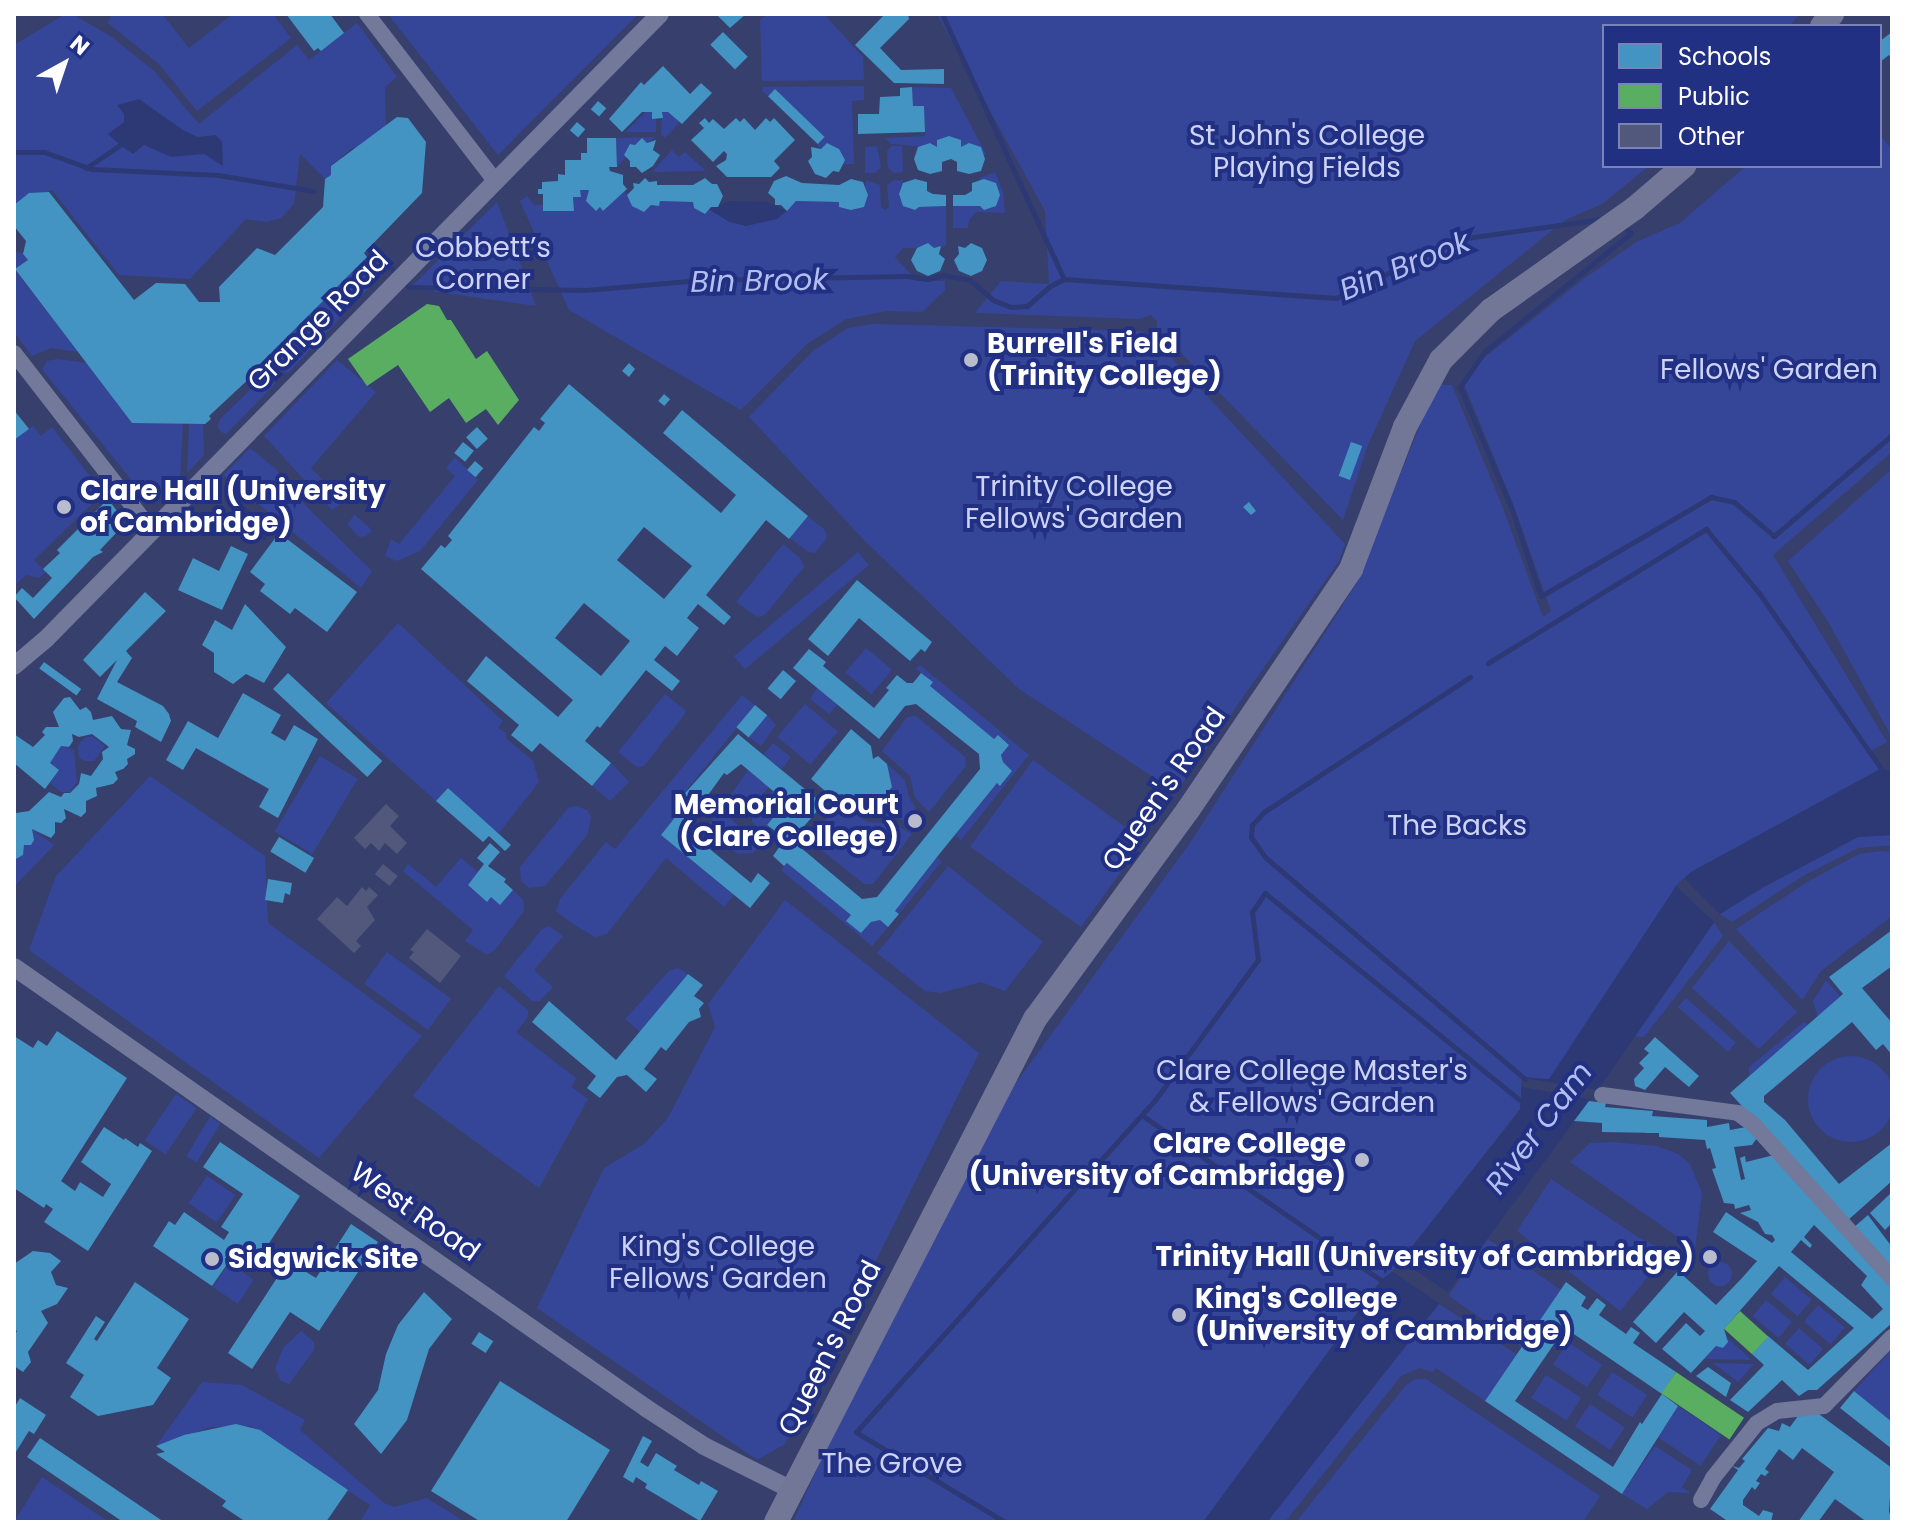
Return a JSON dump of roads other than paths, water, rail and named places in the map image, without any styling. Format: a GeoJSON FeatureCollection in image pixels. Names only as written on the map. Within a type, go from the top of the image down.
{"type":"FeatureCollection","features":[{"type":"Feature","properties":{"kind":"main road","name":"Queen's Road"},"geometry":{"type":"LineString","coordinates":[[776,1522],[1030,1027],[1181,820],[1351,569],[1405,427],[1441,360],[1491,310],[1635,208],[1682,168]]}},
{"type":"Feature","properties":{"kind":"street"},"geometry":{"type":"LineString","coordinates":[[367,14],[496,182]]}},
{"type":"Feature","properties":{"kind":"street","name":"Grange Road"},"geometry":{"type":"LineString","coordinates":[[14,666],[46,639],[660,14]]}},
{"type":"Feature","properties":{"kind":"street"},"geometry":{"type":"LineString","coordinates":[[14,353],[152,531]]}},
{"type":"Feature","properties":{"kind":"street","name":"West Road"},"geometry":{"type":"LineString","coordinates":[[14,967],[646,1408],[704,1446],[792,1490]]}},
{"type":"Feature","properties":{"kind":"street"},"geometry":{"type":"LineString","coordinates":[[1602,1095],[1712,1107],[1738,1113],[1755,1126],[1892,1278]]}},
{"type":"Feature","properties":{"kind":"street"},"geometry":{"type":"LineString","coordinates":[[1701,1500],[1713,1478],[1757,1423],[1777,1411],[1824,1406],[1892,1337]]}},
{"type":"Feature","properties":{"kind":"water"},"geometry":{"type":"Polygon","coordinates":[[[139,99],[183,130],[198,137],[216,135],[222,142],[223,166],[204,154],[171,157],[144,145],[133,154],[120,145],[108,134],[124,122],[124,114],[117,105],[139,99]]]}},
{"type":"Feature","properties":{"kind":"water"},"geometry":{"type":"Polygon","coordinates":[[[729,201],[768,202],[787,211],[777,219],[746,226],[729,222],[709,209],[729,201]]]}},
{"type":"Feature","properties":{"kind":"water"},"geometry":{"type":"Polygon","coordinates":[[[242,505],[273,530],[264,541],[233,516],[242,505]]]}},
{"type":"Feature","properties":{"kind":"water","name":"River Cam"},"geometry":{"type":"Polygon","coordinates":[[[1882,768],[1892,772],[1892,835],[1858,837],[1720,914],[1602,1084],[1439,1304],[1267,1522],[1203,1522],[1381,1280],[1392,1272],[1520,1110],[1522,1077],[1549,1079],[1676,886],[1691,872],[1882,768]]]}},
{"type":"Feature","properties":{"kind":"waterway"},"geometry":{"type":"LineString","coordinates":[[942,14],[1064,279]]}},
{"type":"Feature","properties":{"kind":"waterway"},"geometry":{"type":"LineString","coordinates":[[86,168],[120,145]]}},
{"type":"Feature","properties":{"kind":"waterway","name":"Bin Brook"},"geometry":{"type":"LineString","coordinates":[[14,152],[44,152],[92,169],[218,175],[314,191]]}},
{"type":"Feature","properties":{"kind":"waterway","name":"Bin Brook"},"geometry":{"type":"LineString","coordinates":[[372,248],[409,287],[586,290],[700,280],[906,276],[928,279],[943,275],[970,280],[993,300],[1011,307],[1027,306],[1050,286],[1064,279],[1336,298],[1459,239],[1602,219]]}},
{"type":"Feature","properties":{"kind":"waterway","name":"Bin Brook"},"geometry":{"type":"LineString","coordinates":[[1621,225],[1631,233],[1484,352],[1460,387],[1511,507],[1541,596],[1711,497],[1734,502],[1774,536],[1892,435]]}},
{"type":"Feature","properties":{"kind":"waterway"},"geometry":{"type":"LineString","coordinates":[[1488,663],[1706,529],[1759,593],[1884,773]]}},
{"type":"Feature","properties":{"kind":"waterway"},"geometry":{"type":"LineString","coordinates":[[1470,677],[1264,812],[1252,825],[1251,837],[1265,857],[1525,1079]]}},
{"type":"Feature","properties":{"kind":"waterway"},"geometry":{"type":"LineString","coordinates":[[1155,1100],[1258,960],[1252,912],[1265,893],[1520,1100]]}},
{"type":"Feature","properties":{"kind":"waterway"},"geometry":{"type":"LineString","coordinates":[[1005,1522],[856,1432],[1155,1100]]}},
{"type":"Feature","properties":{"kind":"waterway"},"geometry":{"type":"LineString","coordinates":[[1143,1116],[1381,1280]]}},
{"type":"Feature","properties":{"kind":"place","name":"Burrell's Field (Trinity College)"},"geometry":{"type":"Point","coordinates":[971,360]}},
{"type":"Feature","properties":{"kind":"place","name":"Clare Hall (University of Cambridge)"},"geometry":{"type":"Point","coordinates":[64,507]}},
{"type":"Feature","properties":{"kind":"place","name":"Memorial Court (Clare College)"},"geometry":{"type":"Point","coordinates":[915,821]}},
{"type":"Feature","properties":{"kind":"place","name":"Clare College (University of Cambridge)"},"geometry":{"type":"Point","coordinates":[1362,1160]}},
{"type":"Feature","properties":{"kind":"place","name":"Trinity Hall (University of Cambridge)"},"geometry":{"type":"Point","coordinates":[1710,1257]}},
{"type":"Feature","properties":{"kind":"place","name":"Sidgwick Site"},"geometry":{"type":"Point","coordinates":[212,1259]}},
{"type":"Feature","properties":{"kind":"place","name":"King's College (University of Cambridge)"},"geometry":{"type":"Point","coordinates":[1179,1315]}},
{"type":"Feature","properties":{"kind":"park label","name":"St John's College Playing Fields"},"geometry":{"type":"Point","coordinates":[1307,152]}},
{"type":"Feature","properties":{"kind":"park label","name":"Cobbett’s Corner"},"geometry":{"type":"Point","coordinates":[483,264]}},
{"type":"Feature","properties":{"kind":"park label","name":"Fellows' Garden"},"geometry":{"type":"Point","coordinates":[1769,370]}},
{"type":"Feature","properties":{"kind":"park label","name":"Trinity College Fellows' Garden"},"geometry":{"type":"Point","coordinates":[1074,503]}},
{"type":"Feature","properties":{"kind":"park label","name":"The Backs"},"geometry":{"type":"Point","coordinates":[1457,826]}},
{"type":"Feature","properties":{"kind":"park label","name":"Clare College Master's & Fellows' Garden"},"geometry":{"type":"Point","coordinates":[1312,1087]}},
{"type":"Feature","properties":{"kind":"park label","name":"King's College Fellows' Garden"},"geometry":{"type":"Point","coordinates":[718,1263]}},
{"type":"Feature","properties":{"kind":"park label","name":"The Grove"},"geometry":{"type":"Point","coordinates":[892,1464]}}]}
